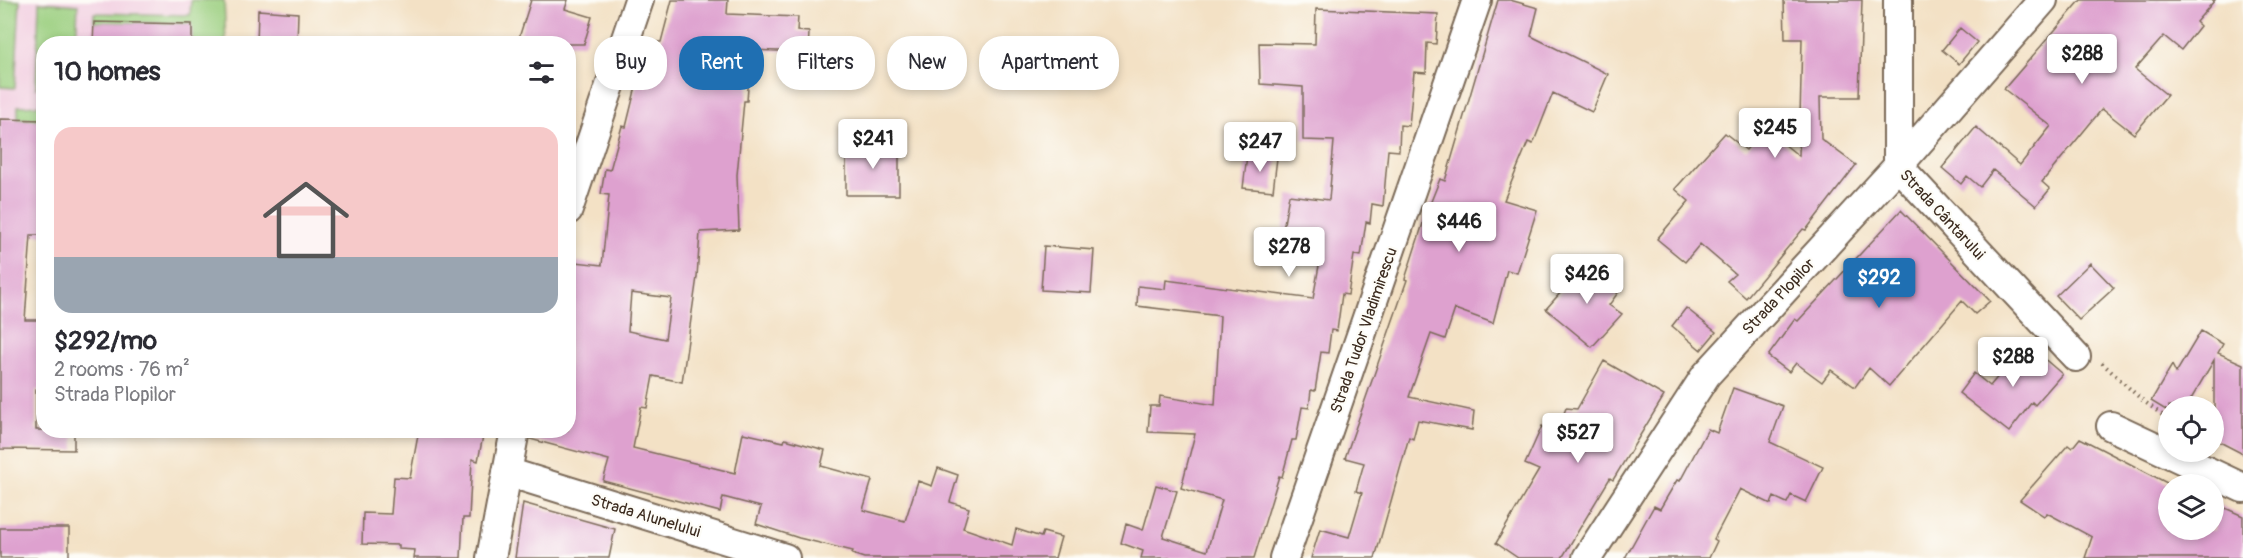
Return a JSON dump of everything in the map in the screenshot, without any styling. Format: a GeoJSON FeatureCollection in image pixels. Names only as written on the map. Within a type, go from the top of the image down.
{"type":"FeatureCollection","features":[{"type":"Feature","properties":{"kind":"street"},"geometry":{"type":"LineString","coordinates":[[576,186],[639,0]]}},
{"type":"Feature","properties":{"kind":"street","name":"Strada Tudor Vladimirescu"},"geometry":{"type":"LineString","coordinates":[[1284,558],[1477,0]]}},
{"type":"Feature","properties":{"kind":"street","name":"Strada Cântarului"},"geometry":{"type":"LineString","coordinates":[[1898,0],[1898,166],[2076,357]]}},
{"type":"Feature","properties":{"kind":"street","name":"Strada Plopilor"},"geometry":{"type":"LineString","coordinates":[[1587,558],[1706,375],[1898,166],[2043,0]]}},
{"type":"Feature","properties":{"kind":"street"},"geometry":{"type":"LineString","coordinates":[[2111,426],[2243,488]]}},
{"type":"Feature","properties":{"kind":"street"},"geometry":{"type":"LineString","coordinates":[[491,558],[513,438]]}},
{"type":"Feature","properties":{"kind":"street","name":"Strada Alunelului"},"geometry":{"type":"LineString","coordinates":[[507,472],[785,558]]}},
{"type":"Feature","properties":{"kind":"shaded area"},"geometry":{"type":"Polygon","coordinates":[[[0,0],[212,0],[210,36],[36,36],[36,188],[0,187],[0,0]]]}},
{"type":"Feature","properties":{"kind":"green space"},"geometry":{"type":"Polygon","coordinates":[[[0,0],[20,1],[15,88],[0,87],[0,0]]]}},
{"type":"Feature","properties":{"kind":"green space"},"geometry":{"type":"Polygon","coordinates":[[[191,0],[224,0],[226,36],[192,36],[191,24],[94,22],[94,13],[190,15],[191,0]]]}},
{"type":"Feature","properties":{"kind":"green space"},"geometry":{"type":"Polygon","coordinates":[[[39,2],[78,5],[76,36],[38,36],[39,2]]]}},
{"type":"Feature","properties":{"kind":"green space"},"geometry":{"type":"Polygon","coordinates":[[[36,105],[36,120],[18,119],[18,106],[36,105]]]}},
{"type":"Feature","properties":{"kind":"building"},"geometry":{"type":"Polygon","coordinates":[[[531,0],[568,0],[565,9],[592,17],[584,44],[576,44],[576,36],[520,36],[531,0]]]}},
{"type":"Feature","properties":{"kind":"building"},"geometry":{"type":"Polygon","coordinates":[[[672,0],[728,0],[727,14],[798,17],[797,31],[809,32],[809,36],[776,36],[776,51],[764,50],[764,36],[679,36],[679,90],[748,90],[747,101],[744,101],[737,175],[739,230],[700,232],[697,277],[682,382],[653,376],[647,408],[641,407],[633,448],[735,473],[743,433],[784,442],[785,439],[825,450],[821,466],[872,480],[863,510],[905,521],[918,481],[932,486],[938,468],[958,475],[950,502],[969,508],[963,528],[1012,545],[1016,529],[1041,537],[1043,532],[1061,537],[1055,558],[864,558],[852,554],[853,551],[799,538],[756,524],[761,507],[723,497],[720,512],[603,481],[609,460],[530,439],[576,438],[576,262],[602,265],[609,195],[601,194],[605,169],[610,170],[622,126],[626,127],[635,90],[667,90],[667,36],[663,36],[672,0]],[[631,293],[628,331],[665,339],[671,298],[631,293]]]}},
{"type":"Feature","properties":{"kind":"building"},"geometry":{"type":"Polygon","coordinates":[[[1498,0],[1510,0],[1538,8],[1531,36],[1608,74],[1592,112],[1553,93],[1533,144],[1528,142],[1504,200],[1537,210],[1517,273],[1507,270],[1493,323],[1455,309],[1445,339],[1431,334],[1409,397],[1474,411],[1472,430],[1418,420],[1413,439],[1409,437],[1375,558],[1311,558],[1320,529],[1349,537],[1362,493],[1356,491],[1364,463],[1345,458],[1407,280],[1405,279],[1426,214],[1440,179],[1445,181],[1498,0]]]}},
{"type":"Feature","properties":{"kind":"building"},"geometry":{"type":"Polygon","coordinates":[[[1784,0],[1862,0],[1859,97],[1820,97],[1821,139],[1856,165],[1806,230],[1803,229],[1746,298],[1727,281],[1735,274],[1700,244],[1685,262],[1657,239],[1689,201],[1675,189],[1725,133],[1746,150],[1764,128],[1799,156],[1802,39],[1785,39],[1784,0]]]}},
{"type":"Feature","properties":{"kind":"building"},"geometry":{"type":"Polygon","coordinates":[[[2081,0],[2215,0],[2196,22],[2200,26],[2181,50],[2164,36],[2135,69],[2167,95],[2134,134],[2102,109],[2042,182],[2050,189],[2036,206],[1993,170],[1980,187],[1967,176],[1961,184],[1942,168],[1976,127],[2020,165],[2051,126],[2004,89],[2081,0]]]}},
{"type":"Feature","properties":{"kind":"building"},"geometry":{"type":"Polygon","coordinates":[[[1316,9],[1438,14],[1436,44],[1427,43],[1426,73],[1414,72],[1409,126],[1400,125],[1399,151],[1388,150],[1383,206],[1372,204],[1370,223],[1366,222],[1361,256],[1354,255],[1348,295],[1342,294],[1337,331],[1331,330],[1328,353],[1321,352],[1315,391],[1311,390],[1309,408],[1302,407],[1296,440],[1292,440],[1282,477],[1279,476],[1254,558],[1141,558],[1143,551],[1121,543],[1126,524],[1143,530],[1156,485],[1177,491],[1163,537],[1207,551],[1222,500],[1181,488],[1195,434],[1148,432],[1150,406],[1159,406],[1160,396],[1215,405],[1220,316],[1137,306],[1138,286],[1165,289],[1166,280],[1313,299],[1320,260],[1279,252],[1289,195],[1329,200],[1334,141],[1303,140],[1303,87],[1260,84],[1259,43],[1315,44],[1316,9]]]}},
{"type":"Feature","properties":{"kind":"building"},"geometry":{"type":"Polygon","coordinates":[[[258,10],[298,13],[297,36],[257,36],[258,10]]]}},
{"type":"Feature","properties":{"kind":"building"},"geometry":{"type":"Polygon","coordinates":[[[94,22],[192,24],[192,36],[93,36],[94,22]]]}},
{"type":"Feature","properties":{"kind":"building"},"geometry":{"type":"Polygon","coordinates":[[[1960,28],[1977,42],[1959,64],[1942,50],[1960,28]]]}},
{"type":"Feature","properties":{"kind":"building"},"geometry":{"type":"Polygon","coordinates":[[[0,119],[36,120],[36,235],[31,235],[25,320],[36,320],[36,438],[74,438],[74,450],[0,449],[0,119]]]}},
{"type":"Feature","properties":{"kind":"building"},"geometry":{"type":"Polygon","coordinates":[[[846,146],[899,146],[899,195],[846,195],[846,146]]]}},
{"type":"Feature","properties":{"kind":"building"},"geometry":{"type":"Polygon","coordinates":[[[1247,155],[1277,158],[1273,191],[1243,188],[1247,155]]]}},
{"type":"Feature","properties":{"kind":"building"},"geometry":{"type":"Polygon","coordinates":[[[1901,210],[1990,301],[1975,314],[1962,301],[1889,386],[1869,368],[1855,387],[1831,370],[1822,382],[1796,363],[1789,372],[1768,356],[1795,319],[1798,321],[1901,210]]]}},
{"type":"Feature","properties":{"kind":"building"},"geometry":{"type":"Polygon","coordinates":[[[1044,246],[1094,250],[1091,293],[1041,290],[1044,246]]]}},
{"type":"Feature","properties":{"kind":"building"},"geometry":{"type":"Polygon","coordinates":[[[1587,263],[1620,290],[1609,305],[1622,314],[1592,347],[1546,309],[1587,263]]]}},
{"type":"Feature","properties":{"kind":"building"},"geometry":{"type":"Polygon","coordinates":[[[2090,263],[2114,288],[2079,320],[2056,296],[2090,263]]]}},
{"type":"Feature","properties":{"kind":"building"},"geometry":{"type":"Polygon","coordinates":[[[1686,308],[1716,332],[1701,350],[1672,326],[1686,308]]]}},
{"type":"Feature","properties":{"kind":"building"},"geometry":{"type":"Polygon","coordinates":[[[2201,331],[2223,344],[2218,353],[2243,364],[2243,454],[2224,444],[2224,396],[2214,396],[2214,360],[2193,396],[2158,396],[2158,405],[2151,401],[2172,365],[2176,373],[2201,331]]]}},
{"type":"Feature","properties":{"kind":"building"},"geometry":{"type":"Polygon","coordinates":[[[2026,343],[2062,374],[2035,405],[2032,402],[2009,432],[1959,393],[1974,373],[1990,386],[2026,343]]]}},
{"type":"Feature","properties":{"kind":"building"},"geometry":{"type":"Polygon","coordinates":[[[1604,361],[1664,396],[1613,480],[1610,478],[1562,558],[1518,558],[1496,543],[1539,470],[1525,464],[1542,426],[1557,432],[1566,408],[1577,409],[1604,361]]]}},
{"type":"Feature","properties":{"kind":"building"},"geometry":{"type":"Polygon","coordinates":[[[1733,388],[1783,406],[1770,442],[1823,467],[1806,502],[1791,495],[1787,503],[1774,497],[1771,504],[1740,489],[1714,539],[1717,541],[1709,558],[1625,558],[1654,506],[1660,509],[1677,480],[1680,481],[1708,429],[1717,433],[1733,388]]]}},
{"type":"Feature","properties":{"kind":"building"},"geometry":{"type":"Polygon","coordinates":[[[418,438],[483,438],[478,461],[472,459],[469,518],[463,518],[461,558],[414,558],[415,550],[399,549],[399,545],[362,544],[363,513],[391,514],[394,477],[410,478],[418,438]]]}},
{"type":"Feature","properties":{"kind":"building"},"geometry":{"type":"Polygon","coordinates":[[[2080,438],[2158,478],[2158,540],[2224,540],[2224,507],[2243,516],[2243,558],[2085,558],[2092,537],[2047,513],[2044,516],[2020,500],[2068,445],[2072,448],[2080,438]]]}},
{"type":"Feature","properties":{"kind":"building"},"geometry":{"type":"Polygon","coordinates":[[[523,503],[615,529],[609,558],[515,558],[523,503]]]}},
{"type":"Feature","properties":{"kind":"building"},"geometry":{"type":"Polygon","coordinates":[[[0,528],[69,528],[69,558],[0,558],[0,528]]]}}]}
